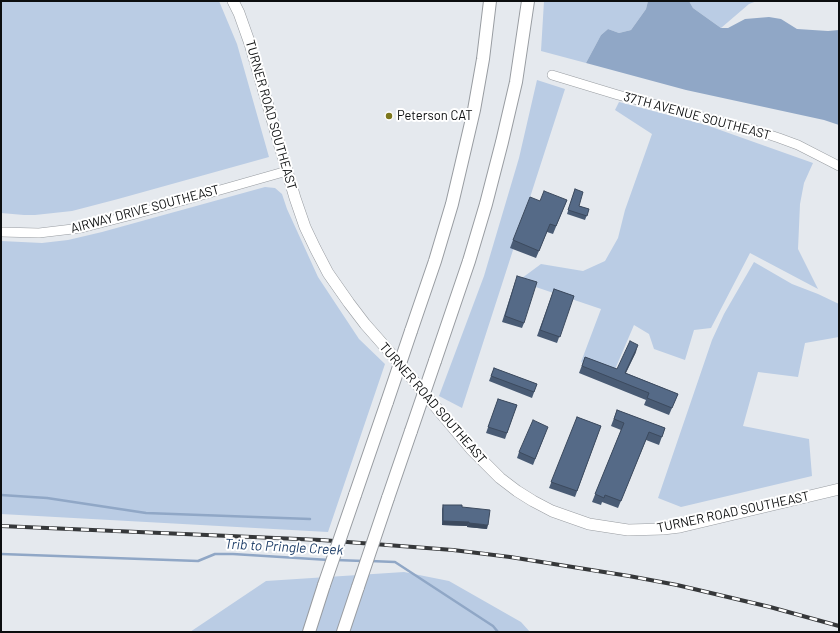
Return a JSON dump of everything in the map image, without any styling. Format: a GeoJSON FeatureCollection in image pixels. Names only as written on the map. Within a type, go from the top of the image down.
{"type":"FeatureCollection","features":[{"type":"Feature","properties":{"kind":"highway"},"geometry":{"type":"LineString","coordinates":[[310,632],[324,585],[437,254],[452,204],[474,110],[483,58],[490,1]]}},
{"type":"Feature","properties":{"kind":"highway"},"geometry":{"type":"LineString","coordinates":[[343,632],[469,261],[486,204],[516,82],[528,1]]}},
{"type":"Feature","properties":{"kind":"main road","name":"TURNER ROAD SOUTHEAST"},"geometry":{"type":"LineString","coordinates":[[233,1],[250,44],[295,198],[305,227],[328,273],[365,324],[471,449],[500,478],[517,491],[552,511],[589,524],[628,530],[650,530],[680,527],[839,489]]}},
{"type":"Feature","properties":{"kind":"street","name":"37TH AVENUE SOUTHEAST"},"geometry":{"type":"LineString","coordinates":[[552,75],[618,95],[758,131],[798,145],[839,166]]}},
{"type":"Feature","properties":{"kind":"street","name":"AIRWAY DRIVE SOUTHEAST"},"geometry":{"type":"LineString","coordinates":[[1,232],[39,233],[81,228],[287,171]]}},
{"type":"Feature","properties":{"kind":"shaded area"},"geometry":{"type":"Polygon","coordinates":[[[1,1],[219,1],[237,44],[269,157],[72,211],[35,215],[1,213],[1,1]]]}},
{"type":"Feature","properties":{"kind":"shaded area"},"geometry":{"type":"Polygon","coordinates":[[[544,1],[648,1],[646,9],[631,30],[619,33],[608,29],[601,35],[586,63],[541,51],[544,1]]]}},
{"type":"Feature","properties":{"kind":"shaded area"},"geometry":{"type":"Polygon","coordinates":[[[648,1],[689,1],[693,8],[721,28],[728,28],[745,19],[769,17],[781,19],[797,29],[828,31],[839,30],[839,125],[824,120],[686,90],[586,63],[601,35],[608,29],[619,33],[631,30],[646,9],[648,1]]]}},
{"type":"Feature","properties":{"kind":"shaded area"},"geometry":{"type":"Polygon","coordinates":[[[689,1],[757,1],[749,4],[721,28],[693,8],[689,1]]]}},
{"type":"Feature","properties":{"kind":"shaded area"},"geometry":{"type":"Polygon","coordinates":[[[537,80],[565,89],[462,408],[439,396],[484,276],[519,158],[537,80]]]}},
{"type":"Feature","properties":{"kind":"shaded area"},"geometry":{"type":"Polygon","coordinates":[[[619,102],[706,125],[813,163],[804,183],[800,204],[798,249],[818,289],[750,253],[711,328],[694,330],[685,360],[654,349],[649,334],[634,325],[613,374],[581,362],[601,309],[518,281],[541,264],[583,271],[605,261],[618,238],[625,210],[652,134],[615,110],[619,102]]]}},
{"type":"Feature","properties":{"kind":"shaded area"},"geometry":{"type":"Polygon","coordinates":[[[265,187],[275,188],[282,194],[287,209],[318,277],[359,339],[385,364],[328,532],[1,514],[1,241],[42,243],[68,240],[265,187]]]}},
{"type":"Feature","properties":{"kind":"shaded area"},"geometry":{"type":"Polygon","coordinates":[[[754,262],[792,284],[839,304],[839,337],[805,343],[798,377],[758,372],[743,426],[809,439],[812,476],[681,507],[658,498],[712,340],[724,314],[754,262]]]}},
{"type":"Feature","properties":{"kind":"shaded area"},"geometry":{"type":"Polygon","coordinates":[[[404,572],[449,581],[521,622],[530,632],[190,632],[266,581],[404,572]]]}},
{"type":"Feature","properties":{"kind":"building"},"geometry":{"type":"Polygon","coordinates":[[[575,189],[583,192],[579,206],[589,209],[587,216],[568,210],[575,189]]]}},
{"type":"Feature","properties":{"kind":"building"},"geometry":{"type":"Polygon","coordinates":[[[544,191],[567,200],[556,226],[550,224],[539,251],[513,240],[530,197],[540,201],[544,191]]]}},
{"type":"Feature","properties":{"kind":"building"},"geometry":{"type":"Polygon","coordinates":[[[517,276],[537,282],[524,323],[505,316],[517,276]]]}},
{"type":"Feature","properties":{"kind":"building"},"geometry":{"type":"Polygon","coordinates":[[[554,289],[574,296],[560,337],[540,330],[554,289]]]}},
{"type":"Feature","properties":{"kind":"building"},"geometry":{"type":"Polygon","coordinates":[[[630,341],[638,345],[625,373],[678,394],[672,408],[647,398],[649,393],[582,366],[585,357],[617,369],[630,341]]]}},
{"type":"Feature","properties":{"kind":"building"},"geometry":{"type":"Polygon","coordinates":[[[494,368],[537,384],[534,392],[491,376],[494,368]]]}},
{"type":"Feature","properties":{"kind":"building"},"geometry":{"type":"Polygon","coordinates":[[[498,399],[517,405],[507,433],[488,427],[498,399]]]}},
{"type":"Feature","properties":{"kind":"building"},"geometry":{"type":"Polygon","coordinates":[[[617,410],[665,428],[662,437],[649,432],[621,501],[605,495],[604,498],[595,494],[624,423],[614,419],[617,410]]]}},
{"type":"Feature","properties":{"kind":"building"},"geometry":{"type":"Polygon","coordinates":[[[577,417],[601,426],[577,491],[551,482],[577,417]]]}},
{"type":"Feature","properties":{"kind":"building"},"geometry":{"type":"Polygon","coordinates":[[[533,420],[548,427],[535,459],[519,452],[533,420]]]}},
{"type":"Feature","properties":{"kind":"building"},"geometry":{"type":"Polygon","coordinates":[[[443,505],[462,505],[462,507],[490,510],[488,525],[469,522],[443,521],[443,505]]]}},
{"type":"Feature","properties":{"kind":"waterway"},"geometry":{"type":"LineString","coordinates":[[1,495],[47,498],[146,513],[310,519]]}},
{"type":"Feature","properties":{"kind":"waterway","name":"Trib to Pringle Creek"},"geometry":{"type":"LineString","coordinates":[[1,554],[198,561],[215,554],[233,554],[329,560]]}},
{"type":"Feature","properties":{"kind":"waterway","name":"Trib to Pringle Creek"},"geometry":{"type":"LineString","coordinates":[[336,560],[363,561]]}},
{"type":"Feature","properties":{"kind":"waterway","name":"Trib to Pringle Creek"},"geometry":{"type":"LineString","coordinates":[[370,561],[395,562],[493,626],[498,632]]}},
{"type":"Feature","properties":{"kind":"railway"},"geometry":{"type":"LineString","coordinates":[[1,526],[321,540],[453,550],[510,557],[677,585],[770,607],[839,626]]}},
{"type":"Feature","properties":{"kind":"place","name":"Peterson CAT"},"geometry":{"type":"Point","coordinates":[389,116]}}]}
